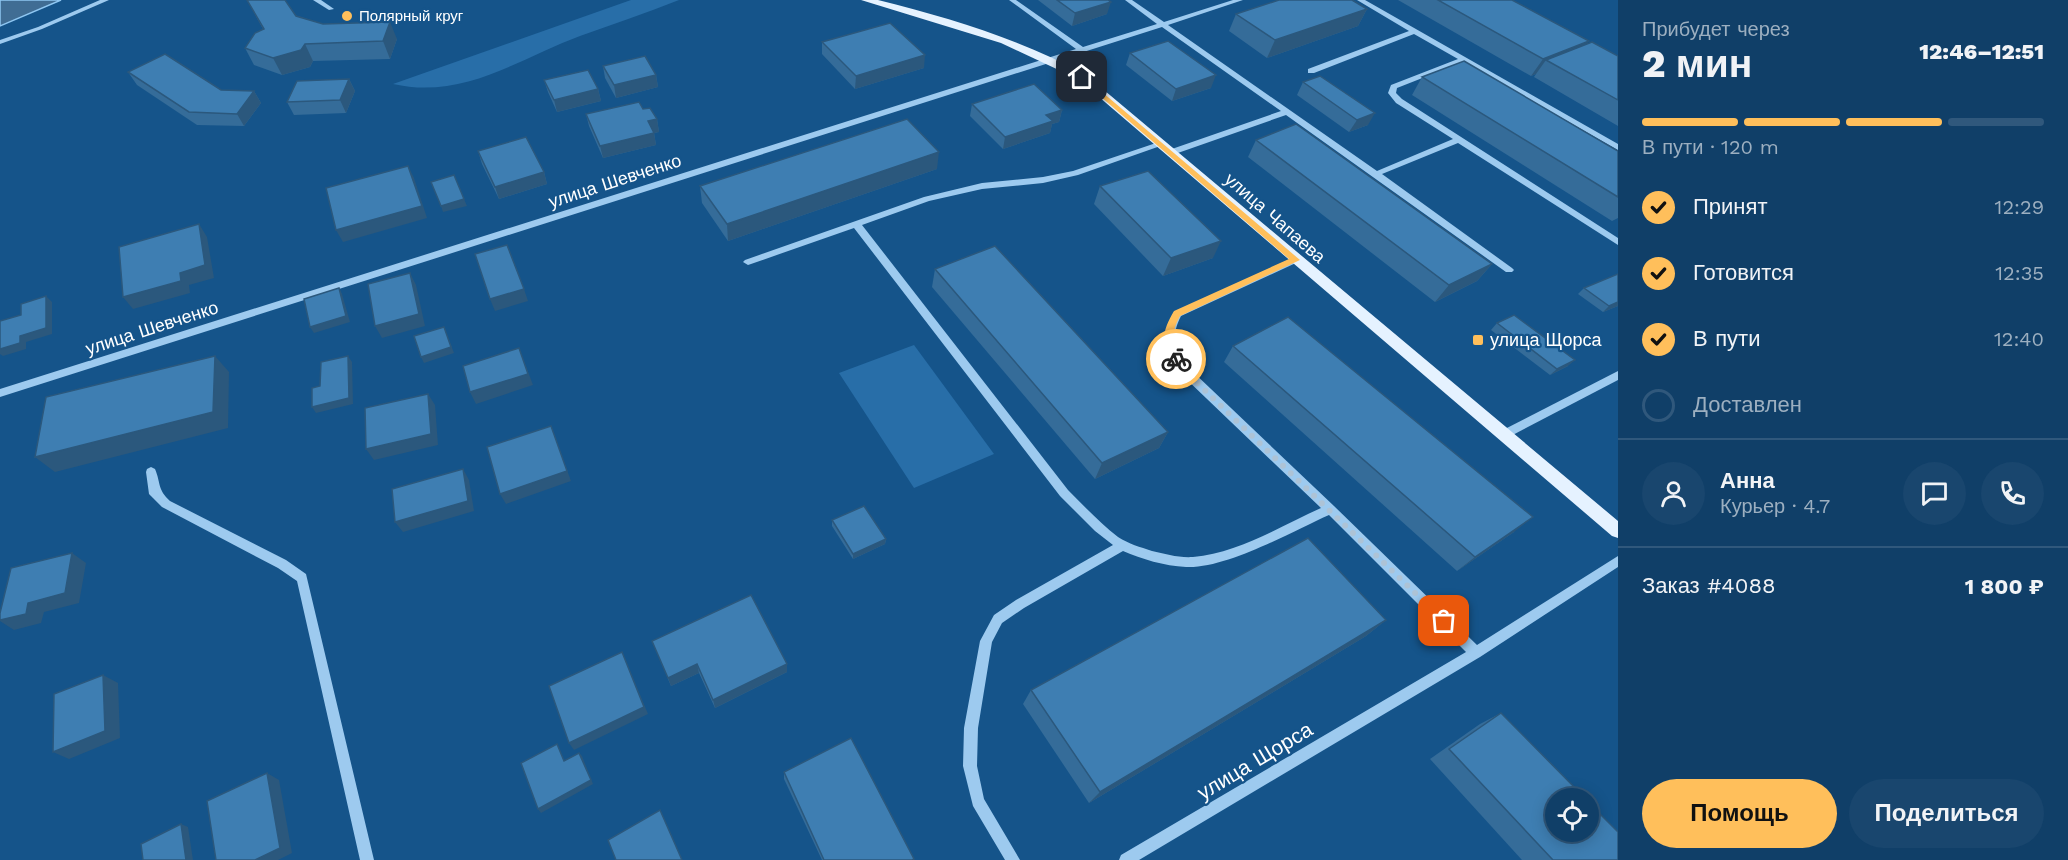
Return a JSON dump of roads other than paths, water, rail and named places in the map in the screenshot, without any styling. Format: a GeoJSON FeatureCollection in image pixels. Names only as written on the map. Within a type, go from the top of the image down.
{"type":"FeatureCollection","features":[{"type":"Feature","properties":{"kind":"main road","name":"улица Чапаева"},"geometry":{"type":"LineString","coordinates":[[868,0],[998,39],[1051,60],[1082,77],[1295,260],[1618,531]]}},
{"type":"Feature","properties":{"kind":"street"},"geometry":{"type":"LineString","coordinates":[[0,42],[106,0]]}},
{"type":"Feature","properties":{"kind":"street"},"geometry":{"type":"LineString","coordinates":[[316,0],[331,9]]}},
{"type":"Feature","properties":{"kind":"street"},"geometry":{"type":"LineString","coordinates":[[1012,0],[1082,50]]}},
{"type":"Feature","properties":{"kind":"street"},"geometry":{"type":"LineString","coordinates":[[1128,0],[1509,270]]}},
{"type":"Feature","properties":{"kind":"street","name":"улица Шевченко"},"geometry":{"type":"LineString","coordinates":[[0,393],[1240,0]]}},
{"type":"Feature","properties":{"kind":"street"},"geometry":{"type":"LineString","coordinates":[[1360,0],[1618,147]]}},
{"type":"Feature","properties":{"kind":"street"},"geometry":{"type":"LineString","coordinates":[[1311,70],[1414,31]]}},
{"type":"Feature","properties":{"kind":"street"},"geometry":{"type":"LineString","coordinates":[[1463,59],[1394,87],[1392,93],[1399,101],[1458,140],[1618,242]]}},
{"type":"Feature","properties":{"kind":"street"},"geometry":{"type":"LineString","coordinates":[[748,262],[953,192],[982,186],[1043,180],[1075,173],[1287,112]]}},
{"type":"Feature","properties":{"kind":"street"},"geometry":{"type":"LineString","coordinates":[[1376,174],[1458,140]]}},
{"type":"Feature","properties":{"kind":"street"},"geometry":{"type":"LineString","coordinates":[[856,224],[1064,493],[1097,525],[1123,545],[1159,557],[1192,563],[1229,553],[1330,509]]}},
{"type":"Feature","properties":{"kind":"street"},"geometry":{"type":"LineString","coordinates":[[1295,260],[1177,314],[1168,329],[1171,352],[1187,373],[1330,509],[1476,653]]}},
{"type":"Feature","properties":{"kind":"street"},"geometry":{"type":"LineString","coordinates":[[1503,435],[1618,375]]}},
{"type":"Feature","properties":{"kind":"street"},"geometry":{"type":"LineString","coordinates":[[151,472],[155,494],[166,504],[282,564],[302,578],[367,860]]}},
{"type":"Feature","properties":{"kind":"street"},"geometry":{"type":"LineString","coordinates":[[1013,860],[978,801],[970,766],[971,728],[986,641],[998,619],[1123,545]]}},
{"type":"Feature","properties":{"kind":"street","name":"улица Щорса"},"geometry":{"type":"LineString","coordinates":[[1126,860],[1476,653],[1618,561]]}},
{"type":"Feature","properties":{"kind":"place","name":"Полярный круг"},"geometry":{"type":"Point","coordinates":[347,16]}},
{"type":"Feature","properties":{"kind":"place","name":"улица Щорса"},"geometry":{"type":"Point","coordinates":[1478,340]}}]}
